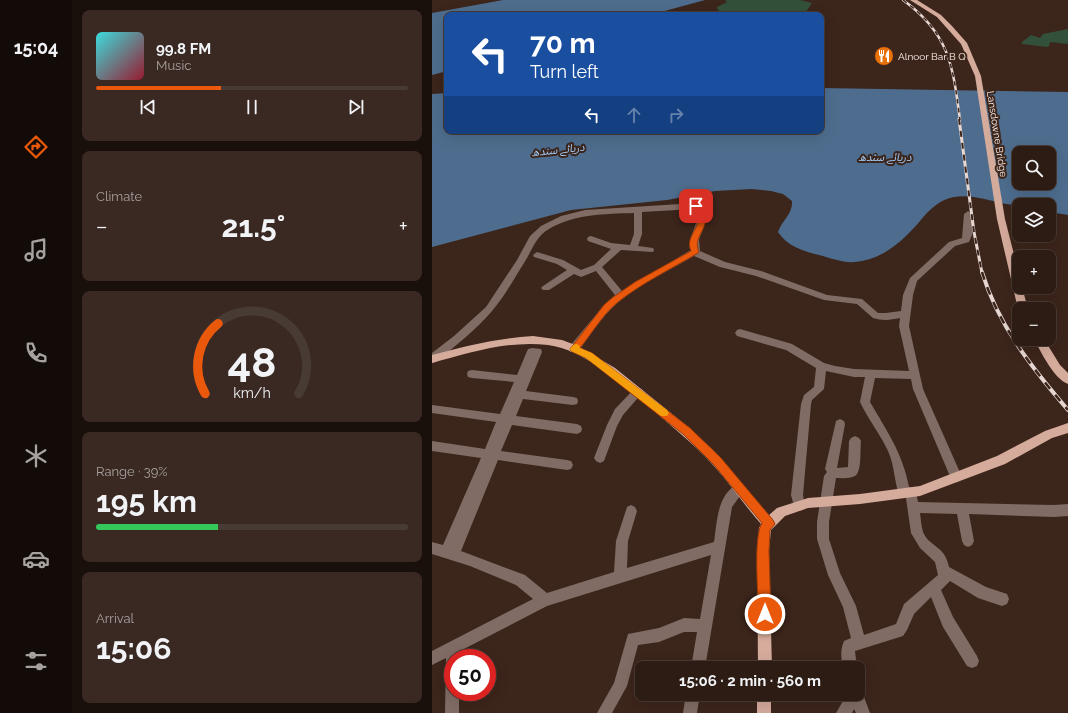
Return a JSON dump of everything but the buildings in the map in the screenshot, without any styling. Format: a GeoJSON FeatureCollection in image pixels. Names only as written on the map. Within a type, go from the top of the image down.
{"type":"FeatureCollection","features":[{"type":"Feature","properties":{"kind":"main road","name":"Lansdowne Bridge"},"geometry":{"type":"LineString","coordinates":[[913,0],[939,16],[955,32],[964,43],[978,76],[1001,218],[1021,302]]}},
{"type":"Feature","properties":{"kind":"main road"},"geometry":{"type":"LineString","coordinates":[[432,359],[486,345],[522,341],[548,341],[566,345],[589,356],[687,431],[717,462],[769,524]]}},
{"type":"Feature","properties":{"kind":"main road"},"geometry":{"type":"LineString","coordinates":[[1043,346],[1056,368],[1068,380]]}},
{"type":"Feature","properties":{"kind":"main road"},"geometry":{"type":"LineString","coordinates":[[765,661],[763,551],[765,528],[781,512],[808,503],[920,491],[1001,460],[1049,434],[1068,428]]}},
{"type":"Feature","properties":{"kind":"main road"},"geometry":{"type":"LineString","coordinates":[[764,701],[764,713]]}},
{"type":"Feature","properties":{"kind":"street"},"geometry":{"type":"LineString","coordinates":[[432,359],[489,309],[522,261],[533,238],[544,228],[564,218],[585,213],[696,206],[702,213],[702,219],[701,227],[694,240],[693,246],[695,252],[723,264],[758,273],[827,298],[859,301],[876,316],[886,317],[905,314]]}},
{"type":"Feature","properties":{"kind":"street"},"geometry":{"type":"LineString","coordinates":[[633,248],[638,234],[638,209]]}},
{"type":"Feature","properties":{"kind":"street"},"geometry":{"type":"LineString","coordinates":[[956,477],[918,389],[904,326],[905,314],[913,280],[952,244],[965,240],[968,237],[968,214]]}},
{"type":"Feature","properties":{"kind":"street"},"geometry":{"type":"LineString","coordinates":[[591,240],[619,247],[650,250]]}},
{"type":"Feature","properties":{"kind":"street"},"geometry":{"type":"LineString","coordinates":[[537,255],[560,262],[581,274],[597,268],[619,247]]}},
{"type":"Feature","properties":{"kind":"street"},"geometry":{"type":"LineString","coordinates":[[574,349],[607,307],[621,296],[695,252]]}},
{"type":"Feature","properties":{"kind":"street"},"geometry":{"type":"LineString","coordinates":[[597,268],[621,296]]}},
{"type":"Feature","properties":{"kind":"street"},"geometry":{"type":"LineString","coordinates":[[546,288],[574,270]]}},
{"type":"Feature","properties":{"kind":"street"},"geometry":{"type":"LineString","coordinates":[[740,333],[789,347],[821,366],[854,373],[915,375]]}},
{"type":"Feature","properties":{"kind":"street"},"geometry":{"type":"LineString","coordinates":[[450,553],[516,394],[537,352],[532,352],[520,380],[516,394]]}},
{"type":"Feature","properties":{"kind":"street"},"geometry":{"type":"LineString","coordinates":[[799,506],[797,495],[806,404],[808,398],[819,389],[821,366]]}},
{"type":"Feature","properties":{"kind":"street"},"geometry":{"type":"LineString","coordinates":[[472,374],[520,380]]}},
{"type":"Feature","properties":{"kind":"street"},"geometry":{"type":"LineString","coordinates":[[848,661],[847,654],[849,646],[898,631],[903,627],[907,611],[920,597],[945,577],[941,559],[924,544],[917,533],[913,506],[893,450],[865,402],[871,374]]}},
{"type":"Feature","properties":{"kind":"street"},"geometry":{"type":"LineString","coordinates":[[600,458],[612,424],[619,412],[638,392]]}},
{"type":"Feature","properties":{"kind":"street"},"geometry":{"type":"LineString","coordinates":[[516,394],[573,400]]}},
{"type":"Feature","properties":{"kind":"street"},"geometry":{"type":"LineString","coordinates":[[432,409],[577,429]]}},
{"type":"Feature","properties":{"kind":"street"},"geometry":{"type":"LineString","coordinates":[[833,473],[831,469],[840,424]]}},
{"type":"Feature","properties":{"kind":"street"},"geometry":{"type":"LineString","coordinates":[[833,473],[846,473],[854,470],[855,441]]}},
{"type":"Feature","properties":{"kind":"street"},"geometry":{"type":"LineString","coordinates":[[432,446],[567,465]]}},
{"type":"Feature","properties":{"kind":"street"},"geometry":{"type":"LineString","coordinates":[[833,473],[830,476],[826,501],[823,522],[823,539],[834,575],[849,606],[859,642]]}},
{"type":"Feature","properties":{"kind":"street"},"geometry":{"type":"LineString","coordinates":[[699,661],[729,500],[739,489]]}},
{"type":"Feature","properties":{"kind":"street"},"geometry":{"type":"LineString","coordinates":[[913,506],[1054,511],[1068,510]]}},
{"type":"Feature","properties":{"kind":"street"},"geometry":{"type":"LineString","coordinates":[[962,508],[968,542]]}},
{"type":"Feature","properties":{"kind":"street"},"geometry":{"type":"LineString","coordinates":[[620,578],[622,541],[631,511]]}},
{"type":"Feature","properties":{"kind":"street"},"geometry":{"type":"LineString","coordinates":[[432,658],[545,600],[720,546]]}},
{"type":"Feature","properties":{"kind":"street"},"geometry":{"type":"LineString","coordinates":[[432,548],[450,553],[520,580],[545,600]]}},
{"type":"Feature","properties":{"kind":"street"},"geometry":{"type":"LineString","coordinates":[[944,571],[983,592],[1002,598]]}},
{"type":"Feature","properties":{"kind":"street"},"geometry":{"type":"LineString","coordinates":[[933,587],[948,622],[972,661]]}},
{"type":"Feature","properties":{"kind":"street"},"geometry":{"type":"LineString","coordinates":[[604,713],[620,686],[633,639],[659,635],[684,625],[705,626]]}},
{"type":"Feature","properties":{"kind":"street"},"geometry":{"type":"LineString","coordinates":[[452,713],[453,647]]}},
{"type":"Feature","properties":{"kind":"street"},"geometry":{"type":"LineString","coordinates":[[690,713],[692,701]]}},
{"type":"Feature","properties":{"kind":"street"},"geometry":{"type":"LineString","coordinates":[[843,713],[851,701]]}},
{"type":"Feature","properties":{"kind":"street"},"geometry":{"type":"LineString","coordinates":[[859,701],[863,713]]}},
{"type":"Feature","properties":{"kind":"green space"},"geometry":{"type":"Polygon","coordinates":[[[725,0],[800,0],[812,3],[806,12],[718,12],[719,10],[717,7],[727,2],[725,0]]]}},
{"type":"Feature","properties":{"kind":"green space"},"geometry":{"type":"Polygon","coordinates":[[[1068,29],[1068,44],[1050,42],[1049,46],[1047,47],[1022,44],[1022,42],[1031,35],[1040,38],[1043,34],[1068,29]]]}},
{"type":"Feature","properties":{"kind":"water"},"geometry":{"type":"Polygon","coordinates":[[[503,0],[705,0],[661,12],[444,12],[444,72],[432,75],[432,13],[503,0]]]}},
{"type":"Feature","properties":{"kind":"water","name":"دریائے سندھ"},"geometry":{"type":"Polygon","coordinates":[[[824,88],[1068,92],[1068,215],[1056,213],[1056,198],[1012,198],[1012,204],[969,196],[949,198],[935,206],[906,236],[883,253],[874,258],[855,262],[846,262],[807,252],[786,241],[778,232],[791,210],[792,201],[783,194],[752,189],[715,191],[667,200],[571,210],[432,247],[432,94],[444,93],[444,134],[824,134],[824,88]]]}},
{"type":"Feature","properties":{"kind":"railway"},"geometry":{"type":"LineString","coordinates":[[903,0],[919,13],[940,39],[946,53],[955,84],[960,120]]}},
{"type":"Feature","properties":{"kind":"railway"},"geometry":{"type":"LineString","coordinates":[[959,119],[974,232],[982,273]]}},
{"type":"Feature","properties":{"kind":"railway"},"geometry":{"type":"LineString","coordinates":[[982,272],[997,310],[1007,328],[1029,362],[1068,410]]}},
{"type":"Feature","properties":{"kind":"slow traffic"},"geometry":{"type":"LineString","coordinates":[[576,347],[574,349],[589,356],[664,413]]}},
{"type":"Feature","properties":{"kind":"place","name":"Alnoor Bar B Q"},"geometry":{"type":"Point","coordinates":[884,56]}},
{"type":"Feature","properties":{"kind":"route"},"geometry":{"type":"LineString","coordinates":[[696,206],[702,213],[702,219],[701,227],[694,240],[693,246],[695,252],[638,284],[615,300],[607,307],[574,349],[589,356],[625,382],[687,431],[717,462],[769,524],[765,528],[763,551],[765,614]]}}]}
